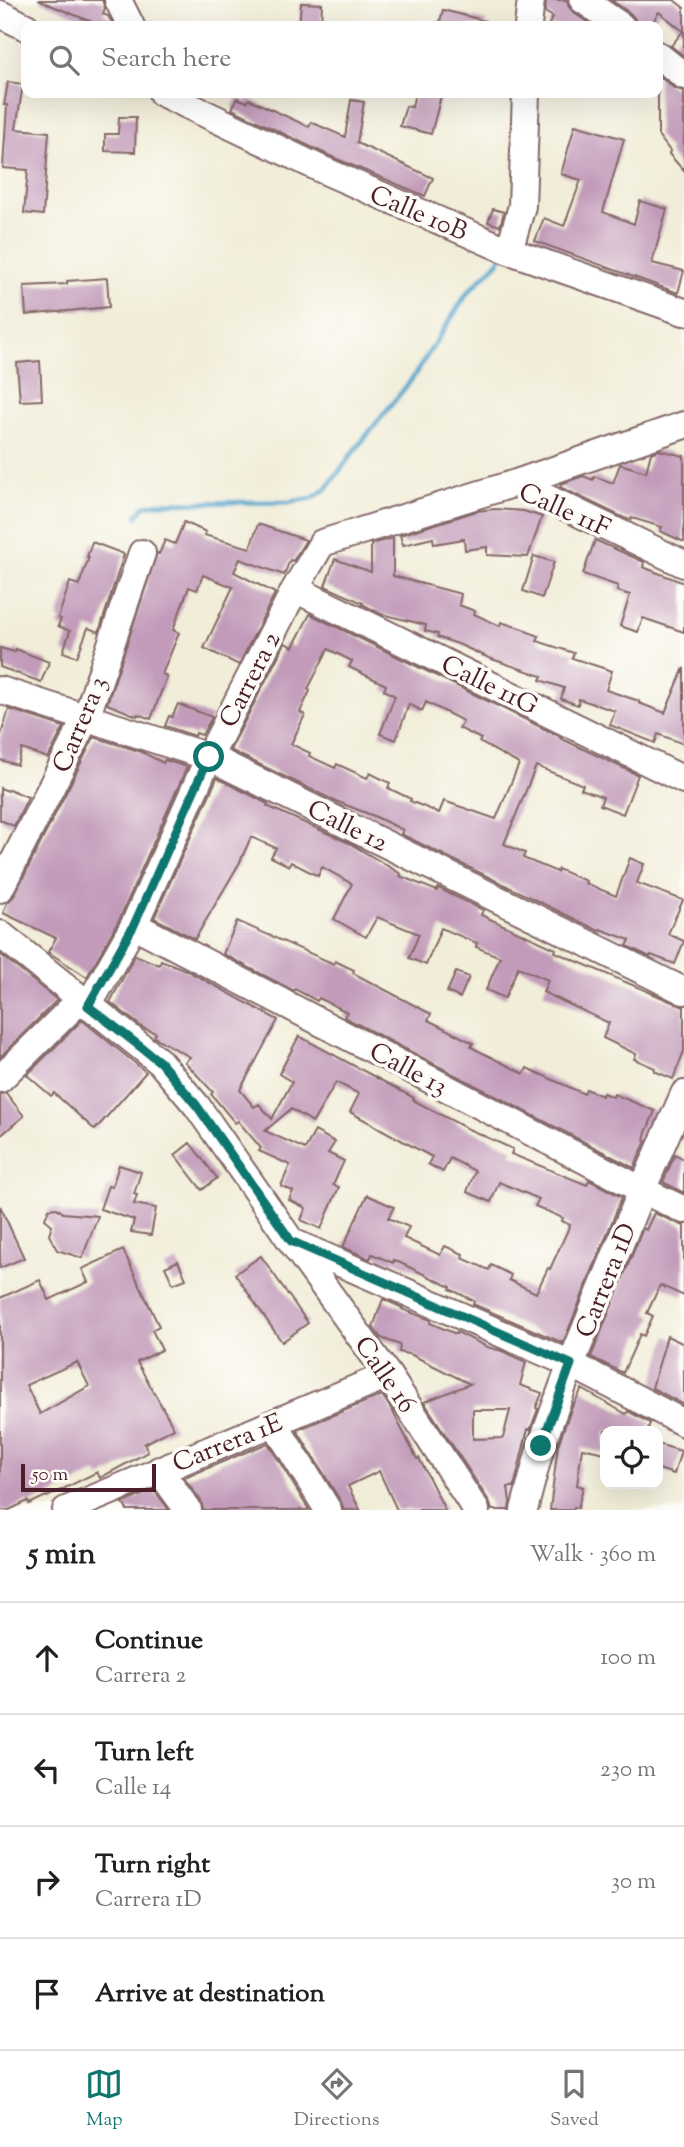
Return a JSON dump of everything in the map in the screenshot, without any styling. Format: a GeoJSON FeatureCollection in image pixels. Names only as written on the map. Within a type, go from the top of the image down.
{"type":"FeatureCollection","features":[{"type":"Feature","properties":{"kind":"street"},"geometry":{"type":"LineString","coordinates":[[118,0],[128,21]]}},
{"type":"Feature","properties":{"kind":"street"},"geometry":{"type":"LineString","coordinates":[[529,21],[531,0]]}},
{"type":"Feature","properties":{"kind":"street"},"geometry":{"type":"LineString","coordinates":[[583,0],[619,15]]}},
{"type":"Feature","properties":{"kind":"street"},"geometry":{"type":"LineString","coordinates":[[0,14],[21,24]]}},
{"type":"Feature","properties":{"kind":"street"},"geometry":{"type":"LineString","coordinates":[[663,59],[684,76]]}},
{"type":"Feature","properties":{"kind":"street","name":"Calle 10B"},"geometry":{"type":"LineString","coordinates":[[172,98],[323,170],[509,251],[684,312]]}},
{"type":"Feature","properties":{"kind":"street"},"geometry":{"type":"LineString","coordinates":[[509,251],[522,206],[526,98]]}},
{"type":"Feature","properties":{"kind":"street"},"geometry":{"type":"LineString","coordinates":[[516,482],[684,425]]}},
{"type":"Feature","properties":{"kind":"street","name":"Calle 11F"},"geometry":{"type":"LineString","coordinates":[[322,543],[516,482],[684,564]]}},
{"type":"Feature","properties":{"kind":"street","name":"Carrera 2"},"geometry":{"type":"LineString","coordinates":[[0,1079],[84,1003],[134,925],[209,757],[295,589],[322,543]]}},
{"type":"Feature","properties":{"kind":"street","name":"Carrera 3"},"geometry":{"type":"LineString","coordinates":[[0,889],[86,718],[142,553]]}},
{"type":"Feature","properties":{"kind":"street","name":"Calle 11G"},"geometry":{"type":"LineString","coordinates":[[295,589],[684,780]]}},
{"type":"Feature","properties":{"kind":"street","name":"Calle 12"},"geometry":{"type":"LineString","coordinates":[[0,690],[209,757],[684,991]]}},
{"type":"Feature","properties":{"kind":"street","name":"Calle 13"},"geometry":{"type":"LineString","coordinates":[[134,925],[684,1210]]}},
{"type":"Feature","properties":{"kind":"street","name":"Calle 16"},"geometry":{"type":"LineString","coordinates":[[0,934],[160,1062],[197,1106],[388,1375],[476,1510]]}},
{"type":"Feature","properties":{"kind":"street","name":"Carrera 1D"},"geometry":{"type":"LineString","coordinates":[[524,1510],[541,1446],[571,1364],[684,1094]]}},
{"type":"Feature","properties":{"kind":"street"},"geometry":{"type":"LineString","coordinates":[[291,1241],[571,1364],[684,1423]]}},
{"type":"Feature","properties":{"kind":"street","name":"Carrera 1E"},"geometry":{"type":"LineString","coordinates":[[66,1510],[388,1375]]}},
{"type":"Feature","properties":{"kind":"street"},"geometry":{"type":"LineString","coordinates":[[274,1423],[328,1510]]}},
{"type":"Feature","properties":{"kind":"street"},"geometry":{"type":"LineString","coordinates":[[159,1470],[188,1510]]}},
{"type":"Feature","properties":{"kind":"building"},"geometry":{"type":"Polygon","coordinates":[[[38,0],[102,0],[105,8],[103,14],[111,21],[90,21],[38,0]]]}},
{"type":"Feature","properties":{"kind":"building"},"geometry":{"type":"Polygon","coordinates":[[[546,0],[567,0],[574,13],[586,21],[551,21],[553,17],[545,12],[546,0]]]}},
{"type":"Feature","properties":{"kind":"building"},"geometry":{"type":"Polygon","coordinates":[[[611,0],[674,0],[684,8],[684,56],[671,46],[683,31],[659,12],[653,21],[636,21],[630,13],[611,0]]]}},
{"type":"Feature","properties":{"kind":"building"},"geometry":{"type":"Polygon","coordinates":[[[301,3],[322,4],[321,21],[299,21],[301,3]]]}},
{"type":"Feature","properties":{"kind":"building"},"geometry":{"type":"Polygon","coordinates":[[[443,10],[486,21],[440,21],[443,10]]]}},
{"type":"Feature","properties":{"kind":"building"},"geometry":{"type":"Polygon","coordinates":[[[663,79],[674,88],[684,91],[684,171],[669,154],[670,151],[658,135],[658,98],[663,98],[663,79]]]}},
{"type":"Feature","properties":{"kind":"building"},"geometry":{"type":"Polygon","coordinates":[[[8,82],[21,84],[16,129],[49,132],[43,215],[24,213],[28,170],[3,168],[7,105],[4,105],[8,82]]]}},
{"type":"Feature","properties":{"kind":"building"},"geometry":{"type":"Polygon","coordinates":[[[237,98],[247,102],[249,99],[309,127],[311,122],[345,137],[351,100],[364,102],[357,143],[433,178],[425,196],[330,156],[232,109],[237,98]]]}},
{"type":"Feature","properties":{"kind":"building"},"geometry":{"type":"Polygon","coordinates":[[[414,98],[440,98],[431,134],[400,126],[406,106],[412,107],[414,98]]]}},
{"type":"Feature","properties":{"kind":"building"},"geometry":{"type":"Polygon","coordinates":[[[119,117],[136,117],[135,152],[105,151],[105,134],[118,134],[119,117]]]}},
{"type":"Feature","properties":{"kind":"building"},"geometry":{"type":"Polygon","coordinates":[[[575,125],[624,139],[603,212],[634,224],[640,201],[667,209],[652,263],[684,271],[678,293],[535,241],[544,218],[564,226],[581,180],[561,174],[575,125]]]}},
{"type":"Feature","properties":{"kind":"building"},"geometry":{"type":"Polygon","coordinates":[[[493,209],[504,212],[500,226],[488,222],[493,209]]]}},
{"type":"Feature","properties":{"kind":"building"},"geometry":{"type":"Polygon","coordinates":[[[107,278],[109,307],[26,315],[24,286],[67,284],[67,281],[107,278]]]}},
{"type":"Feature","properties":{"kind":"building"},"geometry":{"type":"Polygon","coordinates":[[[40,361],[42,400],[20,401],[17,363],[40,361]]]}},
{"type":"Feature","properties":{"kind":"building"},"geometry":{"type":"Polygon","coordinates":[[[659,450],[684,456],[684,542],[660,531],[662,527],[624,518],[560,487],[561,484],[583,476],[593,480],[594,476],[613,483],[620,464],[646,472],[651,453],[659,450]]]}},
{"type":"Feature","properties":{"kind":"building"},"geometry":{"type":"Polygon","coordinates":[[[477,511],[524,511],[542,517],[528,557],[487,555],[487,547],[465,550],[464,539],[434,544],[433,538],[403,545],[400,535],[477,511]]]}},
{"type":"Feature","properties":{"kind":"building"},"geometry":{"type":"Polygon","coordinates":[[[184,522],[206,532],[204,535],[250,548],[258,524],[306,540],[293,561],[290,560],[284,575],[240,559],[234,572],[275,593],[239,665],[204,648],[233,587],[203,575],[197,590],[189,587],[173,630],[179,633],[162,674],[167,676],[151,719],[107,704],[157,553],[159,554],[165,540],[175,544],[184,522]]]}},
{"type":"Feature","properties":{"kind":"building"},"geometry":{"type":"Polygon","coordinates":[[[393,538],[393,576],[461,594],[459,605],[475,611],[474,614],[500,626],[501,622],[526,630],[539,636],[537,641],[574,653],[572,658],[612,671],[606,690],[665,713],[684,668],[684,744],[658,734],[655,743],[610,725],[615,711],[579,699],[578,705],[561,699],[564,688],[540,680],[542,676],[437,637],[438,634],[425,631],[426,625],[381,614],[325,586],[335,559],[371,572],[371,544],[393,538]]]}},
{"type":"Feature","properties":{"kind":"building"},"geometry":{"type":"Polygon","coordinates":[[[595,540],[644,562],[643,567],[684,583],[684,632],[643,618],[638,632],[620,626],[630,595],[617,591],[618,586],[583,574],[595,540]]]}},
{"type":"Feature","properties":{"kind":"building"},"geometry":{"type":"Polygon","coordinates":[[[92,542],[124,554],[99,632],[88,628],[77,657],[63,652],[70,631],[58,626],[61,619],[58,618],[70,582],[79,585],[92,542]]]}},
{"type":"Feature","properties":{"kind":"building"},"geometry":{"type":"Polygon","coordinates":[[[534,556],[554,562],[542,598],[523,591],[534,556]]]}},
{"type":"Feature","properties":{"kind":"building"},"geometry":{"type":"Polygon","coordinates":[[[310,614],[638,775],[623,814],[600,805],[603,797],[581,789],[583,785],[536,766],[504,844],[525,853],[523,858],[557,872],[558,869],[616,896],[630,858],[644,864],[637,883],[683,900],[668,934],[684,941],[675,964],[651,955],[650,957],[627,946],[630,940],[600,929],[599,931],[401,834],[403,830],[333,800],[230,750],[285,643],[293,647],[310,614]],[[328,649],[308,689],[310,691],[300,712],[305,715],[291,744],[335,768],[337,764],[367,778],[370,773],[390,783],[388,788],[411,799],[410,801],[439,813],[444,801],[496,819],[519,764],[459,728],[463,721],[426,702],[422,711],[409,704],[396,740],[380,734],[395,696],[384,690],[386,685],[349,667],[352,661],[328,649]]]}},
{"type":"Feature","properties":{"kind":"building"},"geometry":{"type":"Polygon","coordinates":[[[0,648],[15,652],[16,649],[49,662],[41,682],[0,667],[0,648]]]}},
{"type":"Feature","properties":{"kind":"building"},"geometry":{"type":"Polygon","coordinates":[[[178,704],[212,717],[202,735],[196,733],[195,736],[165,726],[178,704]]]}},
{"type":"Feature","properties":{"kind":"building"},"geometry":{"type":"Polygon","coordinates":[[[9,709],[64,727],[48,758],[22,749],[17,765],[0,760],[0,738],[9,709]]]}},
{"type":"Feature","properties":{"kind":"building"},"geometry":{"type":"Polygon","coordinates":[[[94,737],[142,752],[163,763],[165,760],[187,767],[120,918],[87,977],[48,952],[56,938],[3,913],[94,737]]]}},
{"type":"Feature","properties":{"kind":"building"},"geometry":{"type":"Polygon","coordinates":[[[217,778],[268,804],[267,806],[349,843],[401,874],[400,876],[437,891],[438,888],[483,910],[481,915],[556,949],[555,952],[684,1007],[684,1051],[673,1079],[634,1059],[636,1054],[603,1038],[609,1023],[543,992],[548,980],[518,967],[505,998],[486,990],[500,957],[476,947],[477,943],[441,928],[426,965],[409,958],[419,934],[377,917],[366,937],[334,919],[352,884],[322,867],[318,876],[291,862],[289,866],[271,857],[276,848],[251,837],[240,862],[195,939],[154,918],[217,778]]]}},
{"type":"Feature","properties":{"kind":"building"},"geometry":{"type":"Polygon","coordinates":[[[0,788],[28,797],[14,826],[0,820],[0,788]]]}},
{"type":"Feature","properties":{"kind":"building"},"geometry":{"type":"Polygon","coordinates":[[[237,921],[334,964],[335,961],[354,970],[353,973],[431,1014],[428,1020],[473,1043],[471,1047],[524,1074],[527,1068],[584,1094],[586,1089],[602,1096],[603,1093],[613,1097],[614,1094],[655,1111],[634,1168],[344,1017],[347,1012],[319,998],[317,1001],[295,989],[294,991],[223,954],[237,921]]]}},
{"type":"Feature","properties":{"kind":"building"},"geometry":{"type":"Polygon","coordinates":[[[0,954],[57,1000],[0,1057],[0,954]]]}},
{"type":"Feature","properties":{"kind":"building"},"geometry":{"type":"Polygon","coordinates":[[[135,955],[159,965],[161,960],[186,970],[278,1020],[240,1090],[254,1107],[259,1104],[272,1119],[292,1082],[279,1074],[299,1036],[466,1128],[513,1149],[511,1154],[587,1185],[589,1180],[622,1197],[563,1343],[473,1304],[474,1301],[450,1289],[451,1287],[394,1260],[393,1263],[372,1254],[370,1259],[343,1247],[367,1195],[394,1207],[388,1218],[409,1227],[404,1238],[440,1255],[445,1246],[463,1254],[462,1258],[489,1270],[491,1265],[511,1275],[509,1280],[536,1293],[570,1225],[562,1221],[563,1218],[535,1206],[539,1199],[499,1182],[491,1202],[467,1192],[475,1171],[450,1158],[443,1172],[428,1164],[432,1157],[350,1112],[359,1094],[336,1082],[313,1122],[291,1109],[265,1131],[305,1149],[315,1131],[335,1142],[328,1153],[344,1161],[333,1185],[339,1187],[321,1229],[301,1220],[306,1208],[289,1200],[293,1191],[281,1186],[290,1165],[259,1151],[261,1148],[238,1121],[235,1123],[211,1094],[213,1092],[185,1062],[190,1057],[154,1037],[156,1033],[143,1028],[110,1002],[135,955]]]}},
{"type":"Feature","properties":{"kind":"building"},"geometry":{"type":"Polygon","coordinates":[[[456,972],[469,977],[460,998],[447,992],[456,972]]]}},
{"type":"Feature","properties":{"kind":"building"},"geometry":{"type":"Polygon","coordinates":[[[82,1020],[146,1072],[95,1130],[54,1093],[51,1096],[27,1075],[82,1020]]]}},
{"type":"Feature","properties":{"kind":"building"},"geometry":{"type":"Polygon","coordinates":[[[6,1093],[24,1116],[0,1136],[0,1094],[6,1093]]]}},
{"type":"Feature","properties":{"kind":"building"},"geometry":{"type":"Polygon","coordinates":[[[190,1143],[217,1178],[202,1190],[175,1155],[190,1143]]]}},
{"type":"Feature","properties":{"kind":"building"},"geometry":{"type":"Polygon","coordinates":[[[675,1154],[684,1159],[684,1193],[663,1182],[675,1154]]]}},
{"type":"Feature","properties":{"kind":"building"},"geometry":{"type":"Polygon","coordinates":[[[119,1165],[141,1172],[134,1194],[137,1195],[134,1204],[156,1208],[151,1235],[131,1232],[134,1220],[100,1209],[108,1186],[112,1187],[119,1165]]]}},
{"type":"Feature","properties":{"kind":"building"},"geometry":{"type":"Polygon","coordinates":[[[0,1206],[24,1258],[0,1268],[0,1206]]]}},
{"type":"Feature","properties":{"kind":"building"},"geometry":{"type":"Polygon","coordinates":[[[57,1208],[63,1213],[98,1216],[82,1258],[57,1250],[49,1235],[52,1225],[45,1219],[49,1209],[57,1208]]]}},
{"type":"Feature","properties":{"kind":"building"},"geometry":{"type":"Polygon","coordinates":[[[654,1213],[684,1226],[684,1296],[660,1285],[647,1313],[653,1316],[644,1336],[640,1334],[623,1373],[591,1357],[643,1228],[646,1230],[654,1213]]]}},
{"type":"Feature","properties":{"kind":"building"},"geometry":{"type":"Polygon","coordinates":[[[123,1250],[159,1326],[152,1330],[162,1350],[137,1362],[174,1428],[144,1444],[148,1452],[100,1478],[97,1472],[47,1497],[29,1504],[28,1501],[9,1510],[0,1510],[0,1298],[40,1280],[49,1300],[88,1282],[82,1269],[123,1250]],[[77,1362],[26,1385],[40,1414],[89,1386],[77,1362]]]}},
{"type":"Feature","properties":{"kind":"building"},"geometry":{"type":"Polygon","coordinates":[[[261,1256],[308,1323],[282,1342],[235,1274],[261,1256]]]}},
{"type":"Feature","properties":{"kind":"building"},"geometry":{"type":"Polygon","coordinates":[[[178,1261],[186,1279],[173,1284],[165,1267],[178,1261]]]}},
{"type":"Feature","properties":{"kind":"building"},"geometry":{"type":"Polygon","coordinates":[[[383,1299],[431,1320],[430,1323],[526,1362],[520,1385],[542,1393],[530,1430],[528,1429],[514,1487],[508,1487],[509,1510],[492,1510],[489,1501],[424,1402],[470,1384],[412,1355],[399,1352],[400,1345],[381,1338],[373,1327],[383,1299]],[[473,1410],[473,1439],[503,1438],[510,1410],[473,1410]]]}},
{"type":"Feature","properties":{"kind":"building"},"geometry":{"type":"Polygon","coordinates":[[[667,1336],[684,1344],[684,1405],[652,1388],[667,1336]]]}},
{"type":"Feature","properties":{"kind":"building"},"geometry":{"type":"Polygon","coordinates":[[[582,1389],[626,1414],[628,1411],[650,1423],[649,1426],[600,1426],[600,1452],[582,1448],[577,1485],[583,1487],[578,1508],[550,1510],[558,1445],[572,1407],[582,1389]]]}},
{"type":"Feature","properties":{"kind":"building"},"geometry":{"type":"Polygon","coordinates":[[[382,1395],[417,1459],[419,1458],[445,1510],[397,1510],[379,1471],[348,1486],[360,1510],[344,1510],[297,1430],[382,1395]]]}},
{"type":"Feature","properties":{"kind":"building"},"geometry":{"type":"Polygon","coordinates":[[[268,1443],[309,1510],[203,1510],[201,1501],[184,1478],[268,1443]]]}},
{"type":"Feature","properties":{"kind":"building"},"geometry":{"type":"Polygon","coordinates":[[[663,1446],[681,1451],[674,1474],[663,1471],[663,1446]]]}},
{"type":"Feature","properties":{"kind":"building"},"geometry":{"type":"Polygon","coordinates":[[[154,1490],[169,1510],[127,1510],[123,1503],[154,1490]]]}},
{"type":"Feature","properties":{"kind":"waterway"},"geometry":{"type":"LineString","coordinates":[[137,516],[144,506],[160,503],[290,502],[313,498],[327,488],[412,379],[468,292],[502,255]]}},
{"type":"Feature","properties":{"kind":"route"},"geometry":{"type":"LineString","coordinates":[[209,757],[134,925],[88,1006],[160,1062],[197,1106],[291,1241],[571,1364],[541,1446]]}}]}
